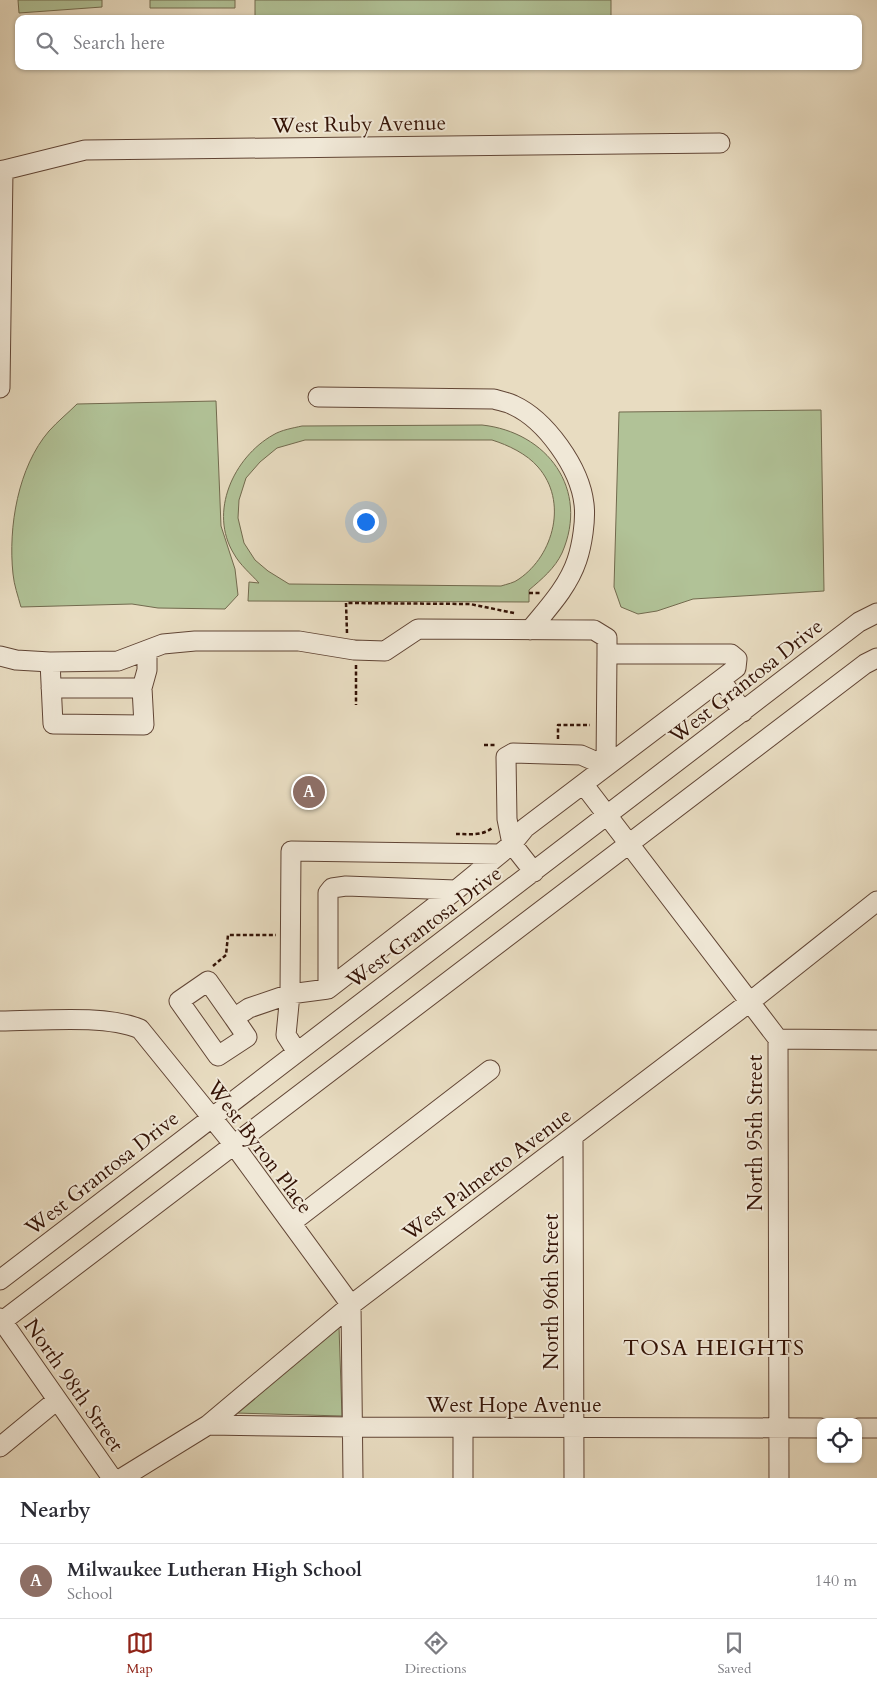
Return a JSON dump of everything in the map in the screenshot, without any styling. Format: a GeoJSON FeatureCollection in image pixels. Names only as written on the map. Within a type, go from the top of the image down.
{"type":"FeatureCollection","features":[{"type":"Feature","properties":{"kind":"street","name":"West Ruby Avenue"},"geometry":{"type":"LineString","coordinates":[[1,170],[85,150],[720,143]]}},
{"type":"Feature","properties":{"kind":"street"},"geometry":{"type":"LineString","coordinates":[[0,388],[1,170]]}},
{"type":"Feature","properties":{"kind":"street"},"geometry":{"type":"LineString","coordinates":[[318,397],[494,399],[513,405],[532,418],[565,453],[578,480],[585,505],[578,560],[566,585],[535,624]]}},
{"type":"Feature","properties":{"kind":"street","name":"West Grantosa Drive"},"geometry":{"type":"LineString","coordinates":[[0,1280],[859,622],[877,613]]}},
{"type":"Feature","properties":{"kind":"street"},"geometry":{"type":"LineString","coordinates":[[0,656],[16,660],[50,662],[118,661],[163,644],[195,641],[299,641],[354,650],[385,651],[418,629],[535,624],[594,630],[607,638],[606,766]]}},
{"type":"Feature","properties":{"kind":"street"},"geometry":{"type":"LineString","coordinates":[[50,662],[52,724],[144,725],[142,688],[147,670],[147,651]]}},
{"type":"Feature","properties":{"kind":"street"},"geometry":{"type":"LineString","coordinates":[[234,1018],[249,1008],[290,994],[328,988],[456,890],[506,849],[525,828],[736,668],[737,659],[731,654],[607,654]]}},
{"type":"Feature","properties":{"kind":"street"},"geometry":{"type":"LineString","coordinates":[[1,1321],[865,664],[877,658]]}},
{"type":"Feature","properties":{"kind":"street"},"geometry":{"type":"LineString","coordinates":[[721,680],[742,712]]}},
{"type":"Feature","properties":{"kind":"street"},"geometry":{"type":"LineString","coordinates":[[51,688],[142,688]]}},
{"type":"Feature","properties":{"kind":"street"},"geometry":{"type":"LineString","coordinates":[[506,849],[506,757],[513,753],[581,755],[606,766]]}},
{"type":"Feature","properties":{"kind":"street","name":"North 95th Street"},"geometry":{"type":"LineString","coordinates":[[584,785],[606,817],[751,1001],[778,1039],[779,1478]]}},
{"type":"Feature","properties":{"kind":"street"},"geometry":{"type":"LineString","coordinates":[[297,1052],[286,1035],[290,994],[291,851],[506,849],[534,872]]}},
{"type":"Feature","properties":{"kind":"street"},"geometry":{"type":"LineString","coordinates":[[328,988],[328,893],[332,888],[346,886],[456,890]]}},
{"type":"Feature","properties":{"kind":"street","name":"West Palmetto Avenue"},"geometry":{"type":"LineString","coordinates":[[122,1478],[208,1425],[351,1305],[574,1137],[877,901]]}},
{"type":"Feature","properties":{"kind":"street"},"geometry":{"type":"LineString","coordinates":[[208,981],[234,1018],[247,1036],[218,1056],[179,1001],[208,981]]}},
{"type":"Feature","properties":{"kind":"street","name":"West Byron Place"},"geometry":{"type":"LineString","coordinates":[[0,1021],[99,1021],[126,1024],[140,1029],[234,1145],[351,1305]]}},
{"type":"Feature","properties":{"kind":"street"},"geometry":{"type":"LineString","coordinates":[[778,1039],[877,1040]]}},
{"type":"Feature","properties":{"kind":"street"},"geometry":{"type":"LineString","coordinates":[[291,1223],[490,1070]]}},
{"type":"Feature","properties":{"kind":"street","name":"North 96th Street"},"geometry":{"type":"LineString","coordinates":[[574,1137],[574,1478]]}},
{"type":"Feature","properties":{"kind":"street"},"geometry":{"type":"LineString","coordinates":[[351,1305],[353,1478]]}},
{"type":"Feature","properties":{"kind":"street","name":"North 98th Street"},"geometry":{"type":"LineString","coordinates":[[1,1321],[112,1478]]}},
{"type":"Feature","properties":{"kind":"street"},"geometry":{"type":"LineString","coordinates":[[0,1447],[57,1400]]}},
{"type":"Feature","properties":{"kind":"street","name":"West Hope Avenue"},"geometry":{"type":"LineString","coordinates":[[208,1425],[463,1428],[817,1428]]}},
{"type":"Feature","properties":{"kind":"street"},"geometry":{"type":"LineString","coordinates":[[463,1428],[463,1478]]}},
{"type":"Feature","properties":{"kind":"street"},"geometry":{"type":"LineString","coordinates":[[862,1428],[877,1428]]}},
{"type":"Feature","properties":{"kind":"path"},"geometry":{"type":"LineString","coordinates":[[346,611],[346,603],[470,604],[535,624]]}},
{"type":"Feature","properties":{"kind":"path"},"geometry":{"type":"LineString","coordinates":[[558,745],[558,725],[590,725],[590,716]]}},
{"type":"Feature","properties":{"kind":"path"},"geometry":{"type":"LineString","coordinates":[[484,745],[499,745]]}},
{"type":"Feature","properties":{"kind":"path"},"geometry":{"type":"LineString","coordinates":[[208,981],[210,968],[226,955],[228,935],[291,935]]}},
{"type":"Feature","properties":{"kind":"green space"},"geometry":{"type":"Polygon","coordinates":[[[18,0],[102,0],[102,7],[19,13],[18,0]]]}},
{"type":"Feature","properties":{"kind":"green space"},"geometry":{"type":"Polygon","coordinates":[[[150,0],[235,0],[235,8],[150,8],[150,0]]]}},
{"type":"Feature","properties":{"kind":"green space"},"geometry":{"type":"Polygon","coordinates":[[[255,0],[611,0],[611,15],[255,15],[255,0]]]}},
{"type":"Feature","properties":{"kind":"green space"},"geometry":{"type":"Polygon","coordinates":[[[216,401],[221,526],[235,569],[238,595],[225,609],[158,608],[132,604],[21,607],[13,574],[12,537],[14,518],[23,480],[30,462],[38,446],[52,427],[77,404],[216,401]]]}},
{"type":"Feature","properties":{"kind":"green space"},"geometry":{"type":"Polygon","coordinates":[[[821,410],[824,591],[693,599],[657,611],[638,614],[621,607],[614,587],[619,412],[821,410]]]}},
{"type":"Feature","properties":{"kind":"green space"},"geometry":{"type":"Polygon","coordinates":[[[482,425],[505,430],[526,439],[543,452],[557,468],[566,486],[570,507],[569,529],[562,553],[552,568],[529,590],[529,602],[248,601],[249,582],[259,583],[236,558],[227,538],[224,521],[229,487],[247,457],[259,445],[276,433],[302,426],[482,425]],[[305,440],[277,448],[260,462],[246,478],[239,500],[238,518],[244,543],[255,560],[289,584],[501,586],[513,582],[531,569],[541,556],[548,542],[553,527],[553,495],[547,481],[534,462],[517,450],[492,440],[305,440]]]}},
{"type":"Feature","properties":{"kind":"green space"},"geometry":{"type":"Polygon","coordinates":[[[339,1327],[342,1416],[235,1413],[339,1327]]]}},
{"type":"Feature","properties":{"kind":"place","name":"Milwaukee Lutheran High School"},"geometry":{"type":"Point","coordinates":[309,792]}},
{"type":"Feature","properties":{"kind":"district","name":"TOSA HEIGHTS"},"geometry":{"type":"Point","coordinates":[714,1347]}}]}
